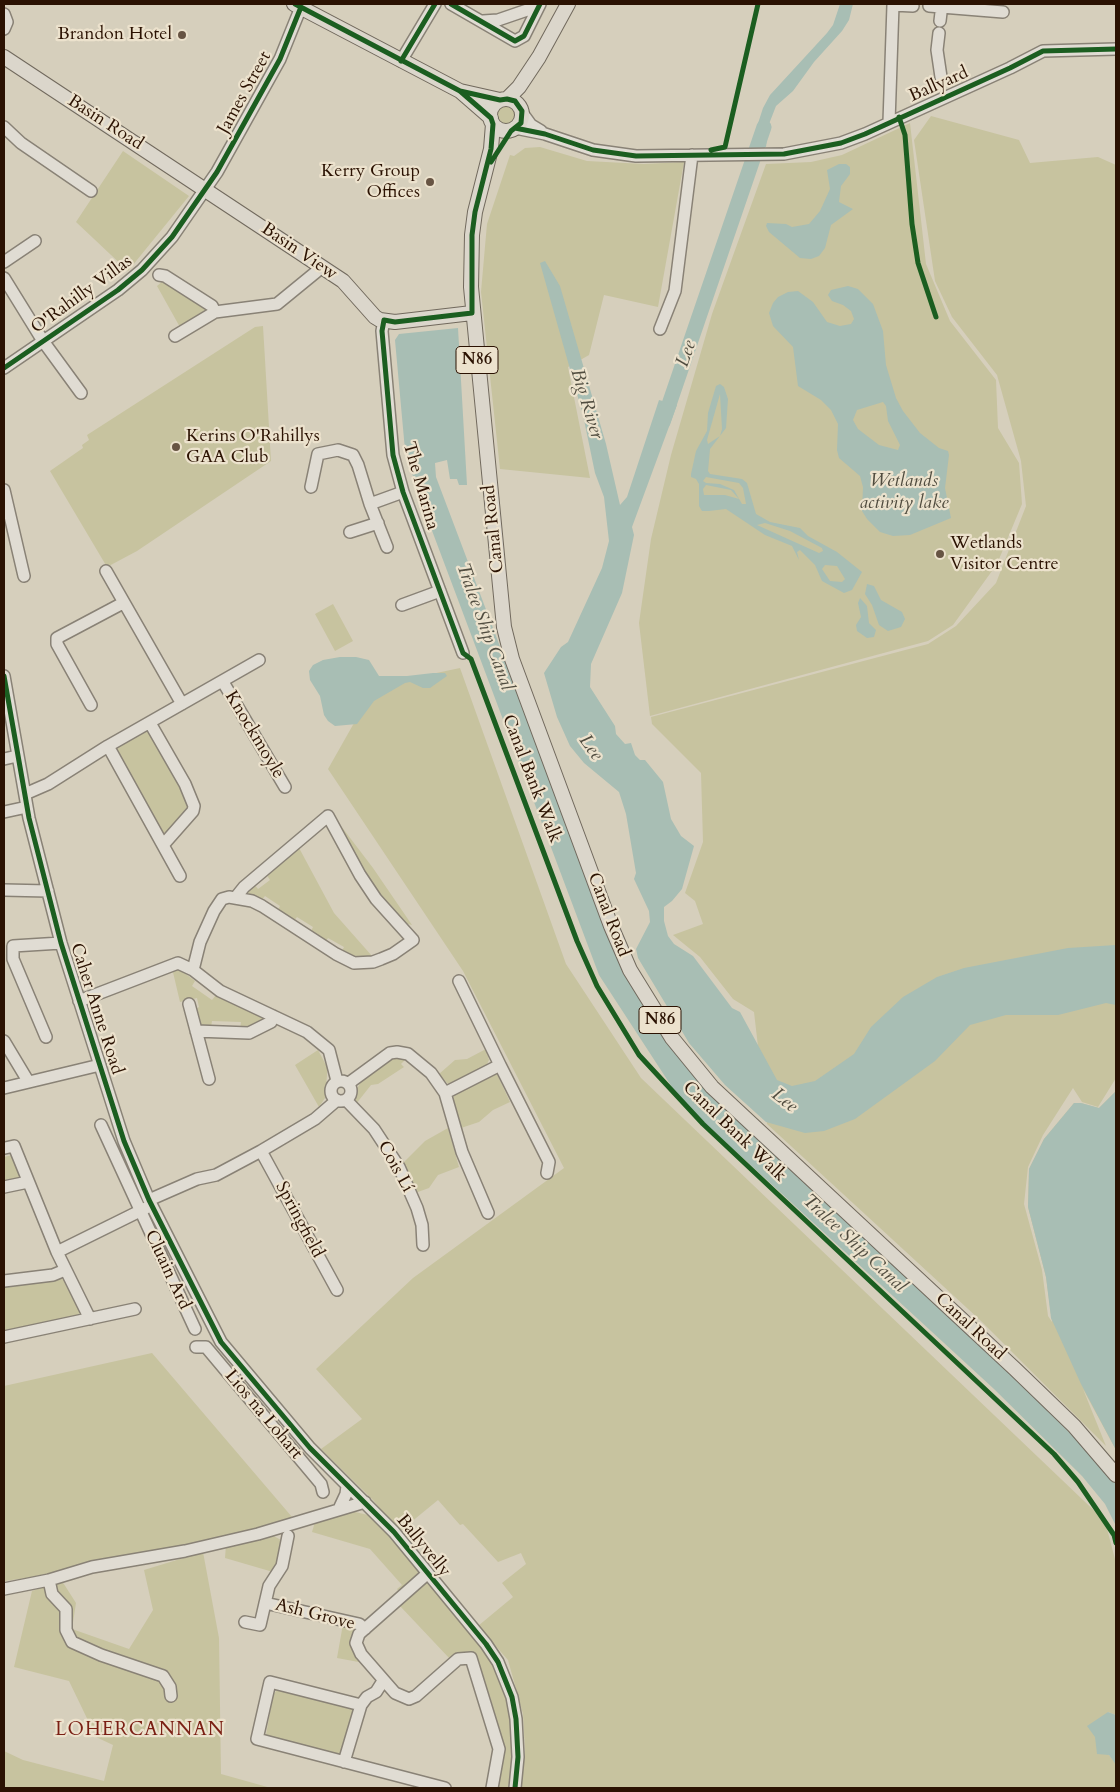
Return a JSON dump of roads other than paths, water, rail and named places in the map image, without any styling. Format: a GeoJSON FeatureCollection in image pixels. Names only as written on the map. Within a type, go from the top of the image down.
{"type":"FeatureCollection","features":[{"type":"Feature","properties":{"kind":"main road","name":"N86"},"geometry":{"type":"LineString","coordinates":[[486,173],[492,107],[519,87],[568,4]]}},
{"type":"Feature","properties":{"kind":"main road"},"geometry":{"type":"LineString","coordinates":[[297,6],[460,90],[513,100],[522,110]]}},
{"type":"Feature","properties":{"kind":"main road","name":"Basin Road"},"geometry":{"type":"LineString","coordinates":[[4,59],[206,189]]}},
{"type":"Feature","properties":{"kind":"main road","name":"N86"},"geometry":{"type":"LineString","coordinates":[[486,173],[513,129],[521,123],[522,91],[533,65]]}},
{"type":"Feature","properties":{"kind":"main road"},"geometry":{"type":"LineString","coordinates":[[460,90],[503,131],[513,129]]}},
{"type":"Feature","properties":{"kind":"main road","name":"Canal Road"},"geometry":{"type":"LineString","coordinates":[[486,173],[477,205],[472,235],[472,313],[505,634],[512,659],[584,855],[630,970],[672,1038],[712,1088],[1015,1369],[1074,1426],[1116,1475]]}},
{"type":"Feature","properties":{"kind":"main road","name":"Basin View"},"geometry":{"type":"LineString","coordinates":[[206,189],[343,281],[374,317],[384,320]]}},
{"type":"Feature","properties":{"kind":"main road"},"geometry":{"type":"LineString","coordinates":[[384,320],[395,322],[472,313]]}},
{"type":"Feature","properties":{"kind":"street"},"geometry":{"type":"LineString","coordinates":[[401,61],[435,4]]}},
{"type":"Feature","properties":{"kind":"street"},"geometry":{"type":"LineString","coordinates":[[451,4],[482,21],[491,29],[515,41],[524,36],[539,5]]}},
{"type":"Feature","properties":{"kind":"street"},"geometry":{"type":"LineString","coordinates":[[889,122],[893,4],[913,6]]}},
{"type":"Feature","properties":{"kind":"street"},"geometry":{"type":"LineString","coordinates":[[482,21],[498,20],[539,5]]}},
{"type":"Feature","properties":{"kind":"street","name":"James Street"},"geometry":{"type":"LineString","coordinates":[[206,189],[280,59],[297,6]]}},
{"type":"Feature","properties":{"kind":"street"},"geometry":{"type":"LineString","coordinates":[[929,6],[1003,12]]}},
{"type":"Feature","properties":{"kind":"street"},"geometry":{"type":"LineString","coordinates":[[941,77],[937,50],[942,6]]}},
{"type":"Feature","properties":{"kind":"street"},"geometry":{"type":"LineString","coordinates":[[4,14],[7,22],[4,29]]}},
{"type":"Feature","properties":{"kind":"street","name":"Ballyard"},"geometry":{"type":"LineString","coordinates":[[692,154],[773,154],[808,151],[841,143],[1010,68],[1043,50],[1116,50]]}},
{"type":"Feature","properties":{"kind":"street"},"geometry":{"type":"LineString","coordinates":[[522,110],[531,125],[545,134]]}},
{"type":"Feature","properties":{"kind":"street"},"geometry":{"type":"LineString","coordinates":[[4,127],[21,143],[91,191]]}},
{"type":"Feature","properties":{"kind":"street"},"geometry":{"type":"LineString","coordinates":[[513,129],[545,134],[593,150],[636,156],[692,154],[675,291],[660,329]]}},
{"type":"Feature","properties":{"kind":"street","name":"O'Rahilly Villas"},"geometry":{"type":"LineString","coordinates":[[4,368],[118,290],[142,270],[172,237],[206,189]]}},
{"type":"Feature","properties":{"kind":"street"},"geometry":{"type":"LineString","coordinates":[[4,262],[35,241]]}},
{"type":"Feature","properties":{"kind":"street"},"geometry":{"type":"LineString","coordinates":[[175,336],[215,312],[278,304],[321,268]]}},
{"type":"Feature","properties":{"kind":"street"},"geometry":{"type":"LineString","coordinates":[[159,275],[165,276],[212,306],[215,312]]}},
{"type":"Feature","properties":{"kind":"street","name":"O'Rahilly Villas"},"geometry":{"type":"LineString","coordinates":[[4,278],[43,342],[81,393]]}},
{"type":"Feature","properties":{"kind":"street","name":"The Marina"},"geometry":{"type":"LineString","coordinates":[[384,320],[382,332],[393,455],[404,492],[463,653]]}},
{"type":"Feature","properties":{"kind":"street"},"geometry":{"type":"LineString","coordinates":[[311,487],[318,454],[346,451],[353,455],[387,547]]}},
{"type":"Feature","properties":{"kind":"street"},"geometry":{"type":"LineString","coordinates":[[4,490],[24,576]]}},
{"type":"Feature","properties":{"kind":"street","name":"The Marina"},"geometry":{"type":"LineString","coordinates":[[370,504],[404,492]]}},
{"type":"Feature","properties":{"kind":"street"},"geometry":{"type":"LineString","coordinates":[[350,532],[378,523]]}},
{"type":"Feature","properties":{"kind":"street"},"geometry":{"type":"LineString","coordinates":[[106,571],[182,704]]}},
{"type":"Feature","properties":{"kind":"street"},"geometry":{"type":"LineString","coordinates":[[402,605],[440,591]]}},
{"type":"Feature","properties":{"kind":"street"},"geometry":{"type":"LineString","coordinates":[[91,705],[57,644],[57,638],[123,603]]}},
{"type":"Feature","properties":{"kind":"street","name":"Knockmoyle"},"geometry":{"type":"LineString","coordinates":[[25,794],[48,784],[108,746],[150,724],[259,660]]}},
{"type":"Feature","properties":{"kind":"street","name":"Caher Anne Road"},"geometry":{"type":"LineString","coordinates":[[4,676],[27,807],[61,943],[79,1001],[124,1141],[150,1202],[215,1333]]}},
{"type":"Feature","properties":{"kind":"street","name":"Knockmoyle"},"geometry":{"type":"LineString","coordinates":[[223,682],[285,788]]}},
{"type":"Feature","properties":{"kind":"street"},"geometry":{"type":"LineString","coordinates":[[150,724],[185,784],[194,806],[189,816],[163,845]]}},
{"type":"Feature","properties":{"kind":"street"},"geometry":{"type":"LineString","coordinates":[[108,746],[180,876]]}},
{"type":"Feature","properties":{"kind":"street"},"geometry":{"type":"LineString","coordinates":[[4,758],[17,756]]}},
{"type":"Feature","properties":{"kind":"street"},"geometry":{"type":"LineString","coordinates":[[4,812],[27,807]]}},
{"type":"Feature","properties":{"kind":"street"},"geometry":{"type":"LineString","coordinates":[[193,970],[200,942],[217,905],[222,900],[236,897],[262,906],[336,954],[354,963],[381,959],[413,940],[376,899],[360,875],[328,816],[244,887],[236,897]]}},
{"type":"Feature","properties":{"kind":"street"},"geometry":{"type":"LineString","coordinates":[[4,890],[48,891]]}},
{"type":"Feature","properties":{"kind":"street"},"geometry":{"type":"LineString","coordinates":[[46,1037],[13,959],[13,946],[61,943]]}},
{"type":"Feature","properties":{"kind":"street"},"geometry":{"type":"LineString","coordinates":[[79,1001],[178,963],[193,970],[220,991],[307,1032],[328,1050],[337,1081],[331,1090],[332,1094],[342,1100],[352,1093],[349,1083]]}},
{"type":"Feature","properties":{"kind":"street"},"geometry":{"type":"LineString","coordinates":[[459,981],[500,1066],[550,1162],[548,1173]]}},
{"type":"Feature","properties":{"kind":"street"},"geometry":{"type":"LineString","coordinates":[[188,1004],[209,1079]]}},
{"type":"Feature","properties":{"kind":"street"},"geometry":{"type":"LineString","coordinates":[[196,1032],[249,1033],[271,1022],[273,1016]]}},
{"type":"Feature","properties":{"kind":"street"},"geometry":{"type":"LineString","coordinates":[[4,1041],[28,1081]]}},
{"type":"Feature","properties":{"kind":"street"},"geometry":{"type":"LineString","coordinates":[[349,1083],[390,1054],[397,1052],[408,1054],[431,1073],[445,1093],[462,1152],[488,1213]]}},
{"type":"Feature","properties":{"kind":"street"},"geometry":{"type":"LineString","coordinates":[[4,1088],[100,1065]]}},
{"type":"Feature","properties":{"kind":"street"},"geometry":{"type":"LineString","coordinates":[[445,1093],[500,1066]]}},
{"type":"Feature","properties":{"kind":"street"},"geometry":{"type":"LineString","coordinates":[[337,1081],[341,1080],[349,1083]]}},
{"type":"Feature","properties":{"kind":"street","name":"Cluain Ard"},"geometry":{"type":"LineString","coordinates":[[56,1252],[139,1211],[150,1202],[197,1179],[216,1175],[315,1119],[342,1100]]}},
{"type":"Feature","properties":{"kind":"street","name":"Cois Lí"},"geometry":{"type":"LineString","coordinates":[[342,1100],[374,1129],[398,1167],[417,1208],[422,1225],[423,1245]]}},
{"type":"Feature","properties":{"kind":"street","name":"Cluain Ard"},"geometry":{"type":"LineString","coordinates":[[101,1125],[195,1329]]}},
{"type":"Feature","properties":{"kind":"street"},"geometry":{"type":"LineString","coordinates":[[5,1148],[14,1146],[56,1252],[90,1319]]}},
{"type":"Feature","properties":{"kind":"street","name":"Springfield"},"geometry":{"type":"LineString","coordinates":[[261,1151],[337,1290]]}},
{"type":"Feature","properties":{"kind":"street"},"geometry":{"type":"LineString","coordinates":[[4,1187],[28,1182]]}},
{"type":"Feature","properties":{"kind":"street"},"geometry":{"type":"LineString","coordinates":[[4,1281],[52,1275],[65,1270]]}},
{"type":"Feature","properties":{"kind":"street"},"geometry":{"type":"LineString","coordinates":[[4,1337],[135,1309]]}},
{"type":"Feature","properties":{"kind":"street","name":"Ballyvelly"},"geometry":{"type":"LineString","coordinates":[[215,1333],[310,1448],[394,1532],[486,1644],[505,1676],[512,1696],[518,1738],[515,1788]]}},
{"type":"Feature","properties":{"kind":"street","name":"Lios na Lohart"},"geometry":{"type":"LineString","coordinates":[[196,1346],[206,1347],[321,1484],[323,1492]]}},
{"type":"Feature","properties":{"kind":"street"},"geometry":{"type":"LineString","coordinates":[[261,1412],[272,1402]]}},
{"type":"Feature","properties":{"kind":"street"},"geometry":{"type":"LineString","coordinates":[[339,1509],[347,1486]]}},
{"type":"Feature","properties":{"kind":"street"},"geometry":{"type":"LineString","coordinates":[[4,1589],[49,1580],[92,1567],[185,1551],[281,1528],[365,1502]]}},
{"type":"Feature","properties":{"kind":"street","name":"Ash Grove"},"geometry":{"type":"LineString","coordinates":[[245,1622],[260,1625],[269,1586],[282,1566],[288,1536]]}},
{"type":"Feature","properties":{"kind":"street","name":"Ash Grove"},"geometry":{"type":"LineString","coordinates":[[427,1574],[365,1628],[359,1634],[356,1643],[361,1654],[395,1693],[409,1699],[416,1696],[458,1659],[471,1658],[499,1749],[492,1788]]}},
{"type":"Feature","properties":{"kind":"street"},"geometry":{"type":"LineString","coordinates":[[49,1580],[52,1594],[66,1609],[66,1630],[72,1642],[101,1655],[163,1676],[170,1686],[171,1696]]}},
{"type":"Feature","properties":{"kind":"street","name":"Ash Grove"},"geometry":{"type":"LineString","coordinates":[[265,1603],[359,1624],[365,1628]]}},
{"type":"Feature","properties":{"kind":"street"},"geometry":{"type":"LineString","coordinates":[[344,1762],[361,1705],[376,1692],[384,1681]]}},
{"type":"Feature","properties":{"kind":"street"},"geometry":{"type":"LineString","coordinates":[[361,1705],[270,1682],[265,1685],[256,1739],[445,1788]]}},
{"type":"Feature","properties":{"kind":"water"},"geometry":{"type":"Polygon","coordinates":[[[840,4],[853,4],[849,20],[793,91],[776,106],[769,124],[766,147],[751,145],[763,108],[770,95],[827,33],[833,25],[840,4]]]}},
{"type":"Feature","properties":{"kind":"water"},"geometry":{"type":"Polygon","coordinates":[[[839,164],[846,164],[850,167],[850,174],[841,186],[839,202],[853,209],[831,225],[825,248],[819,256],[811,259],[800,258],[769,232],[766,226],[767,223],[786,224],[792,227],[809,224],[820,211],[830,189],[827,170],[839,164]]]}},
{"type":"Feature","properties":{"kind":"water","name":"Big River"},"geometry":{"type":"Polygon","coordinates":[[[545,261],[560,286],[606,444],[620,505],[627,497],[659,400],[677,405],[632,527],[634,535],[622,593],[591,664],[590,687],[615,726],[616,734],[625,744],[631,743],[635,755],[640,760],[645,760],[663,782],[671,819],[681,836],[694,846],[682,889],[664,907],[664,921],[668,936],[674,944],[693,956],[732,1008],[740,1012],[777,1080],[792,1086],[815,1081],[854,1054],[871,1027],[903,997],[937,977],[964,968],[1068,948],[1116,945],[1116,1005],[1106,1003],[1058,1015],[1006,1015],[970,1025],[935,1061],[855,1119],[824,1131],[805,1133],[766,1122],[725,1085],[689,1043],[638,958],[636,949],[650,922],[649,911],[634,879],[636,873],[626,814],[619,792],[584,763],[570,746],[557,717],[544,673],[561,647],[568,642],[602,568],[609,541],[604,497],[595,473],[583,415],[540,263],[545,261]]]}},
{"type":"Feature","properties":{"kind":"water","name":"Wetlands activity lake"},"geometry":{"type":"Polygon","coordinates":[[[848,286],[858,289],[873,304],[883,331],[886,365],[896,398],[903,411],[920,433],[939,448],[948,451],[945,488],[951,518],[910,535],[893,536],[880,532],[862,511],[863,487],[860,476],[839,458],[837,450],[838,424],[831,410],[821,400],[798,386],[793,347],[773,326],[769,313],[778,297],[788,292],[798,291],[813,302],[827,322],[840,326],[851,324],[854,319],[851,311],[843,305],[832,301],[828,295],[831,290],[848,286]],[[883,402],[857,410],[853,420],[858,429],[879,445],[898,450],[900,445],[888,421],[886,406],[883,402]]]}},
{"type":"Feature","properties":{"kind":"water","name":"Tralee Ship Canal"},"geometry":{"type":"Polygon","coordinates":[[[458,328],[467,485],[459,485],[457,479],[450,479],[447,460],[435,463],[436,477],[602,917],[707,1091],[1001,1364],[1092,1455],[1116,1482],[1116,1526],[1105,1504],[1082,1476],[994,1389],[681,1101],[599,975],[419,496],[405,450],[395,340],[399,334],[458,328]]]}},
{"type":"Feature","properties":{"kind":"water"},"geometry":{"type":"Polygon","coordinates":[[[720,384],[724,387],[728,399],[726,428],[720,436],[710,449],[708,471],[710,474],[742,479],[747,483],[756,514],[770,522],[800,528],[808,536],[837,552],[862,572],[852,590],[844,593],[822,581],[815,565],[800,550],[797,552],[799,560],[792,546],[765,535],[726,509],[702,511],[699,506],[699,484],[696,479],[691,477],[691,474],[696,451],[707,431],[708,413],[716,386],[720,384]],[[720,394],[707,440],[708,444],[720,436],[722,429],[720,394]],[[706,477],[703,481],[720,484],[734,490],[742,504],[746,504],[743,488],[739,483],[706,477]],[[706,485],[703,489],[704,495],[725,495],[739,499],[731,490],[706,485]],[[765,523],[757,525],[819,553],[823,551],[822,548],[790,531],[765,523]],[[825,565],[822,569],[830,581],[842,582],[845,579],[837,566],[825,565]]]}},
{"type":"Feature","properties":{"kind":"water"},"geometry":{"type":"Polygon","coordinates":[[[867,584],[874,586],[881,600],[902,612],[905,619],[901,627],[888,631],[879,625],[872,605],[865,594],[867,584]]]}},
{"type":"Feature","properties":{"kind":"water"},"geometry":{"type":"Polygon","coordinates":[[[860,598],[867,606],[869,623],[876,630],[874,637],[867,638],[857,631],[856,625],[861,617],[858,603],[860,598]]]}},
{"type":"Feature","properties":{"kind":"water"},"geometry":{"type":"Polygon","coordinates":[[[356,657],[369,660],[379,676],[445,673],[447,676],[430,688],[423,688],[410,682],[405,683],[374,701],[357,724],[335,726],[324,715],[320,696],[310,680],[309,671],[313,665],[323,660],[356,657]]]}},
{"type":"Feature","properties":{"kind":"water"},"geometry":{"type":"Polygon","coordinates":[[[1116,1091],[1116,1450],[1081,1384],[1051,1318],[1046,1277],[1028,1207],[1029,1169],[1044,1139],[1074,1103],[1099,1108],[1116,1091]]]}},
{"type":"Feature","properties":{"kind":"water"},"geometry":{"type":"Polygon","coordinates":[[[1108,1712],[1116,1715],[1116,1765],[1109,1755],[1097,1754],[1095,1737],[1087,1726],[1108,1712]]]}},
{"type":"Feature","properties":{"kind":"waterway","name":"Lee"},"geometry":{"type":"LineString","coordinates":[[663,422],[764,127]]}},
{"type":"Feature","properties":{"kind":"place","name":"Brandon Hotel"},"geometry":{"type":"Point","coordinates":[182,35]}},
{"type":"Feature","properties":{"kind":"place","name":"Kerry Group Offices"},"geometry":{"type":"Point","coordinates":[430,182]}},
{"type":"Feature","properties":{"kind":"place","name":"Kerins O'Rahillys GAA Club"},"geometry":{"type":"Point","coordinates":[176,447]}},
{"type":"Feature","properties":{"kind":"place","name":"Wetlands Visitor Centre"},"geometry":{"type":"Point","coordinates":[940,554]}},
{"type":"Feature","properties":{"kind":"district","name":"LOHERCANNAN"},"geometry":{"type":"Point","coordinates":[140,1731]}}]}
